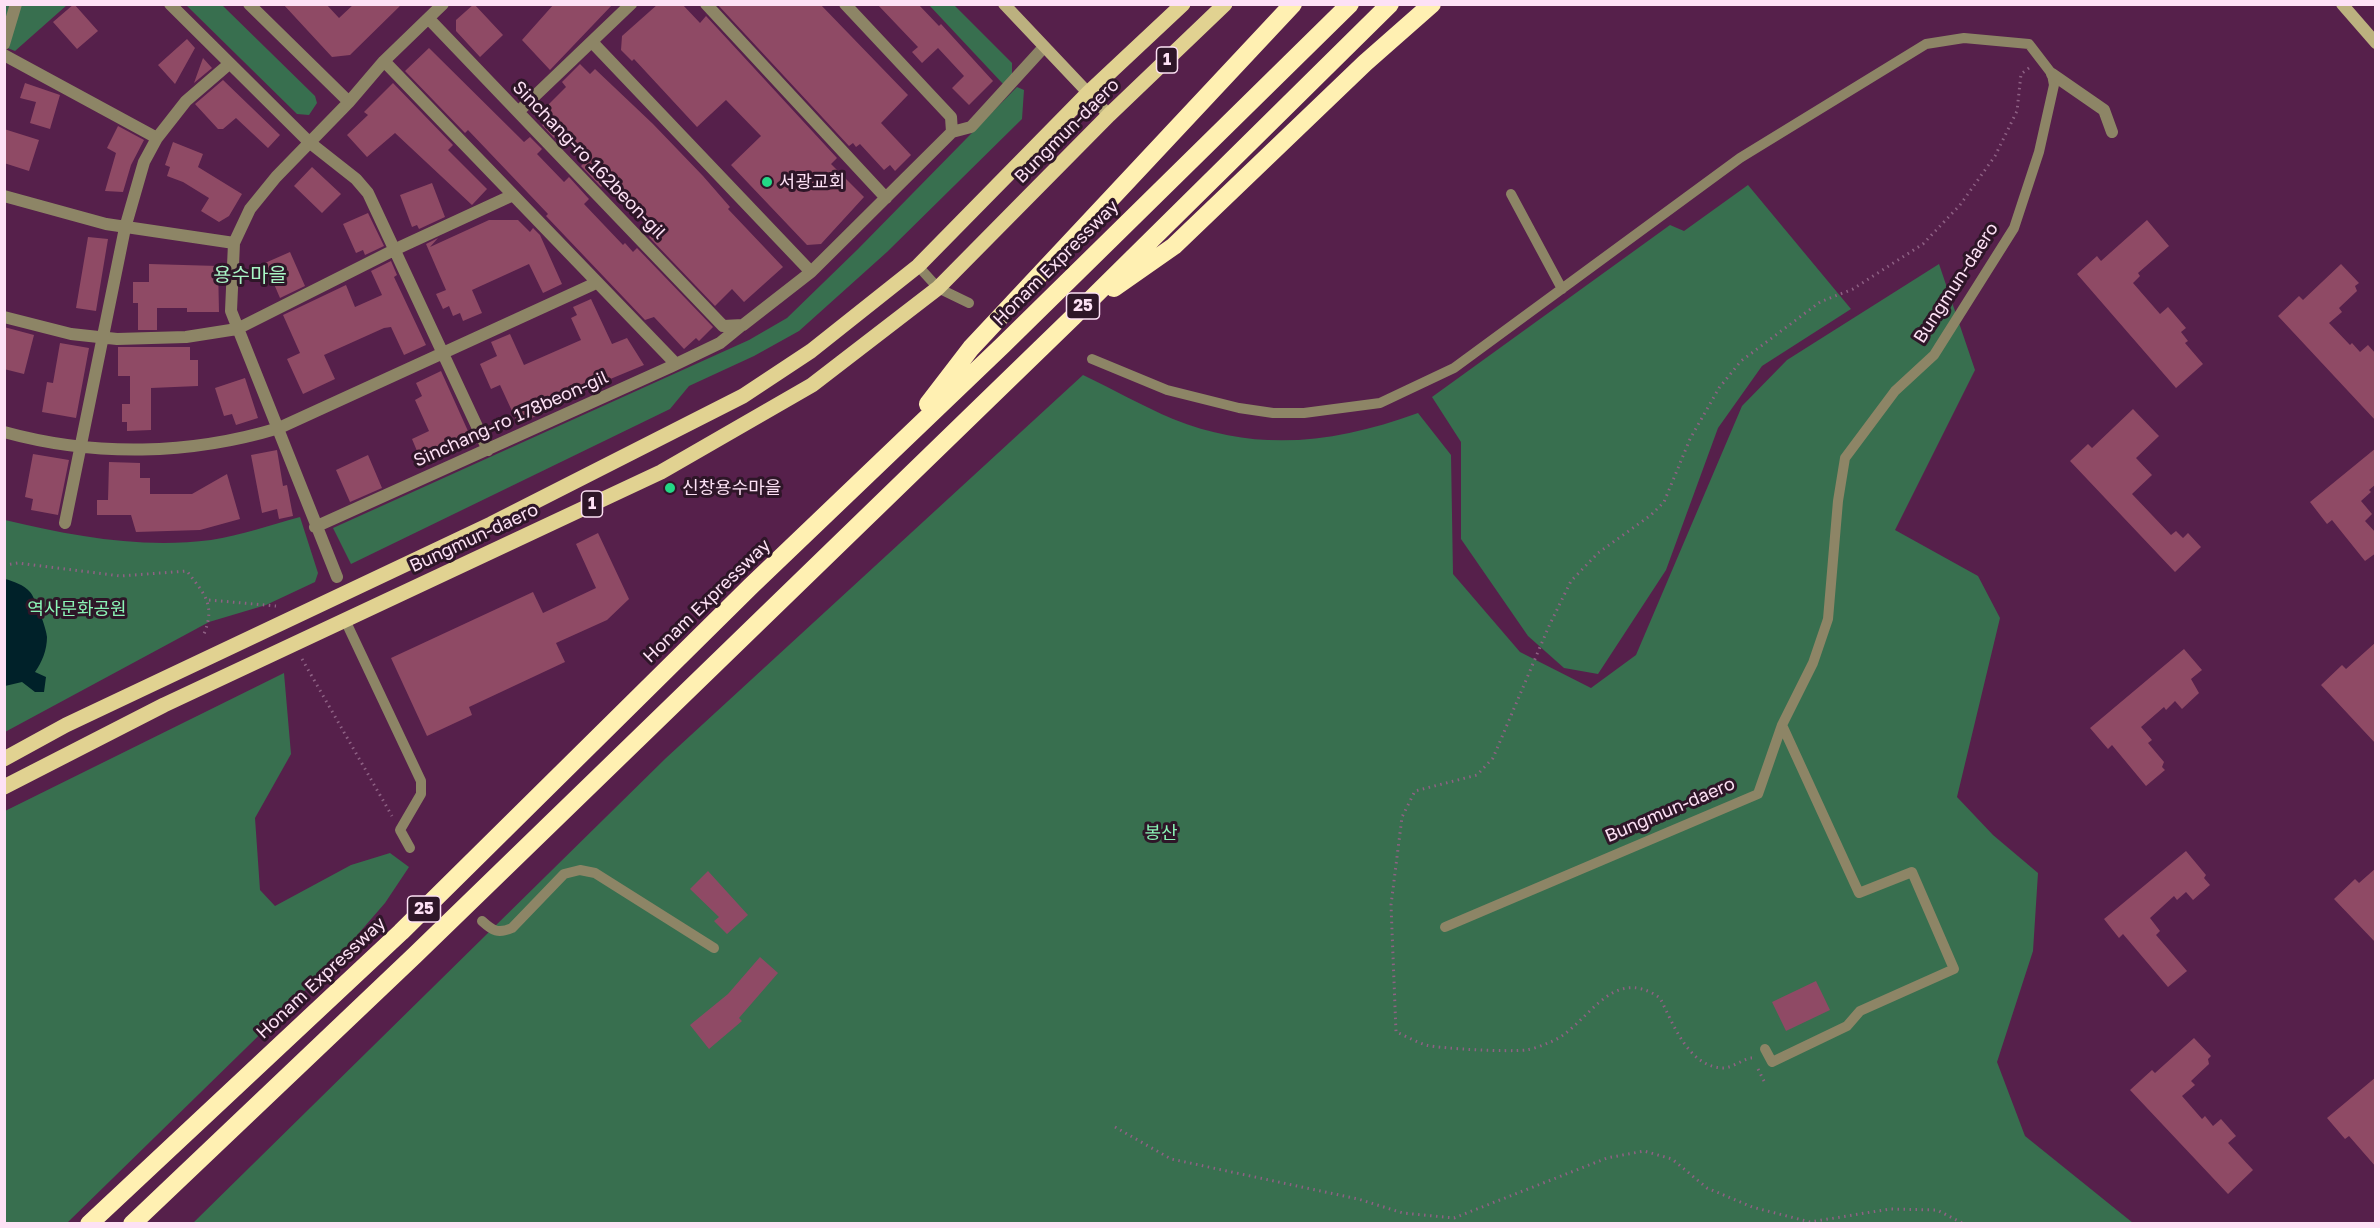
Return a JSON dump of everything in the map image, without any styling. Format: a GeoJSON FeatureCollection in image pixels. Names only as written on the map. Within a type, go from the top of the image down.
{"type":"FeatureCollection","features":[{"type":"Feature","properties":{"kind":"highway"},"geometry":{"type":"LineString","coordinates":[[897,446],[971,348],[1293,4]]}},
{"type":"Feature","properties":{"kind":"highway","name":"Honam Expressway"},"geometry":{"type":"LineString","coordinates":[[89,1224],[401,932],[1350,4]]}},
{"type":"Feature","properties":{"kind":"highway","name":"25"},"geometry":{"type":"LineString","coordinates":[[132,1224],[414,956],[1073,317],[1390,4]]}},
{"type":"Feature","properties":{"kind":"highway"},"geometry":{"type":"LineString","coordinates":[[1073,317],[1174,246],[1365,63],[1432,4]]}},
{"type":"Feature","properties":{"kind":"main road"},"geometry":{"type":"LineString","coordinates":[[1004,4],[1110,115]]}},
{"type":"Feature","properties":{"kind":"main road","name":"Bungmun-daero"},"geometry":{"type":"LineString","coordinates":[[4,759],[66,725],[491,524],[743,396],[811,351],[918,266],[1088,93],[1183,4]]}},
{"type":"Feature","properties":{"kind":"main road","name":"Bungmun-daero"},"geometry":{"type":"LineString","coordinates":[[4,787],[164,705],[661,472],[745,426],[812,385],[938,288],[1110,115],[1225,4]]}},
{"type":"Feature","properties":{"kind":"main road"},"geometry":{"type":"LineString","coordinates":[[2342,4],[2376,43]]}},
{"type":"Feature","properties":{"kind":"street"},"geometry":{"type":"LineString","coordinates":[[4,44],[16,4]]}},
{"type":"Feature","properties":{"kind":"street"},"geometry":{"type":"LineString","coordinates":[[170,4],[309,142],[356,179],[373,201],[488,450]]}},
{"type":"Feature","properties":{"kind":"street"},"geometry":{"type":"LineString","coordinates":[[249,4],[349,102]]}},
{"type":"Feature","properties":{"kind":"street"},"geometry":{"type":"LineString","coordinates":[[337,577],[315,527],[279,428],[237,329],[231,303],[234,243],[250,209],[260,195],[349,102],[384,61],[443,4]]}},
{"type":"Feature","properties":{"kind":"street"},"geometry":{"type":"LineString","coordinates":[[518,112],[631,4]]}},
{"type":"Feature","properties":{"kind":"street"},"geometry":{"type":"LineString","coordinates":[[706,4],[886,198]]}},
{"type":"Feature","properties":{"kind":"street"},"geometry":{"type":"LineString","coordinates":[[845,4],[951,117],[952,132]]}},
{"type":"Feature","properties":{"kind":"street","name":"Sinchang-ro 162beon-gil"},"geometry":{"type":"LineString","coordinates":[[429,19],[723,326],[743,325]]}},
{"type":"Feature","properties":{"kind":"street"},"geometry":{"type":"LineString","coordinates":[[592,42],[812,272]]}},
{"type":"Feature","properties":{"kind":"street"},"geometry":{"type":"LineString","coordinates":[[743,325],[812,272],[952,132],[971,127],[1044,47]]}},
{"type":"Feature","properties":{"kind":"street"},"geometry":{"type":"LineString","coordinates":[[4,55],[157,138]]}},
{"type":"Feature","properties":{"kind":"street"},"geometry":{"type":"LineString","coordinates":[[384,61],[676,364]]}},
{"type":"Feature","properties":{"kind":"street"},"geometry":{"type":"LineString","coordinates":[[64,523],[125,228],[144,162],[157,138],[186,101],[229,64]]}},
{"type":"Feature","properties":{"kind":"street"},"geometry":{"type":"LineString","coordinates":[[2052,74],[2104,110],[2112,132]]}},
{"type":"Feature","properties":{"kind":"street"},"geometry":{"type":"LineString","coordinates":[[4,317],[52,330],[101,338],[186,337],[237,329],[396,249],[513,195]]}},
{"type":"Feature","properties":{"kind":"street"},"geometry":{"type":"LineString","coordinates":[[4,196],[82,219],[125,228],[234,243]]}},
{"type":"Feature","properties":{"kind":"street"},"geometry":{"type":"LineString","coordinates":[[4,432],[80,446],[191,448],[245,438],[279,428],[596,283]]}},
{"type":"Feature","properties":{"kind":"street","name":"Sinchang-ro 178beon-gil"},"geometry":{"type":"LineString","coordinates":[[315,527],[676,364],[720,343],[743,325]]}},
{"type":"Feature","properties":{"kind":"lane"},"geometry":{"type":"LineString","coordinates":[[1092,359],[1167,390],[1239,408],[1273,413],[1347,409],[1380,403],[1454,368],[1740,158],[1926,44],[1964,38],[2009,40],[2029,44],[2052,74]]}},
{"type":"Feature","properties":{"kind":"lane","name":"Bungmun-daero"},"geometry":{"type":"LineString","coordinates":[[1445,927],[1758,794],[1782,725],[1813,663],[1828,619],[1838,501],[1845,458],[1895,391],[1934,356],[2014,228],[2039,152],[2054,85],[2052,74]]}},
{"type":"Feature","properties":{"kind":"lane"},"geometry":{"type":"LineString","coordinates":[[1510,194],[1562,289]]}},
{"type":"Feature","properties":{"kind":"lane"},"geometry":{"type":"LineString","coordinates":[[918,266],[938,288],[969,303]]}},
{"type":"Feature","properties":{"kind":"lane"},"geometry":{"type":"LineString","coordinates":[[345,620],[421,782],[421,794],[400,830],[410,848]]}},
{"type":"Feature","properties":{"kind":"lane"},"geometry":{"type":"LineString","coordinates":[[1765,1049],[1772,1062],[1847,1026],[1860,1011],[1954,969],[1912,872],[1859,893],[1782,725]]}},
{"type":"Feature","properties":{"kind":"lane"},"geometry":{"type":"LineString","coordinates":[[482,921],[492,930],[501,933],[512,928],[564,874],[580,870],[595,873],[714,948]]}},
{"type":"Feature","properties":{"kind":"path"},"geometry":{"type":"LineString","coordinates":[[1764,1081],[1752,1057],[1724,1068],[1696,1058],[1684,1044],[1660,998],[1638,989],[1618,990],[1600,999],[1571,1030],[1552,1042],[1527,1050],[1426,1045],[1396,1032],[1391,905],[1402,817],[1415,791],[1477,775],[1493,758],[1549,626],[1571,581],[1598,553],[1651,515],[1664,502],[1690,439],[1726,379],[1741,362],[1820,302],[1853,290],[1923,244],[1960,206],[1995,156],[2018,111],[2021,74],[2040,61]]}},
{"type":"Feature","properties":{"kind":"path"},"geometry":{"type":"LineString","coordinates":[[4,565],[18,563],[120,576],[187,571],[209,600],[209,622],[204,634]]}},
{"type":"Feature","properties":{"kind":"path"},"geometry":{"type":"LineString","coordinates":[[209,600],[279,607]]}},
{"type":"Feature","properties":{"kind":"path"},"geometry":{"type":"LineString","coordinates":[[302,659],[400,830]]}},
{"type":"Feature","properties":{"kind":"path"},"geometry":{"type":"LineString","coordinates":[[1115,1127],[1171,1159],[1358,1199],[1403,1213],[1454,1218],[1607,1158],[1644,1151],[1672,1159],[1707,1188],[1752,1207],[1809,1222],[1890,1209],[1937,1210],[1964,1224]]}},
{"type":"Feature","properties":{"kind":"green space"},"geometry":{"type":"Polygon","coordinates":[[[6,5],[67,5],[15,51],[5,47],[6,5]]]}},
{"type":"Feature","properties":{"kind":"green space"},"geometry":{"type":"Polygon","coordinates":[[[186,5],[222,5],[315,96],[317,103],[309,115],[297,114],[186,5]]]}},
{"type":"Feature","properties":{"kind":"green space"},"geometry":{"type":"Polygon","coordinates":[[[929,5],[954,5],[1012,63],[1012,76],[1004,85],[929,5]]]}},
{"type":"Feature","properties":{"kind":"green space"},"geometry":{"type":"Polygon","coordinates":[[[1017,87],[1024,90],[1022,119],[887,252],[799,331],[754,356],[689,386],[670,409],[351,564],[333,528],[749,340],[787,318],[1017,87]]]}},
{"type":"Feature","properties":{"kind":"green space"},"geometry":{"type":"Polygon","coordinates":[[[1748,185],[1851,309],[1762,366],[1718,428],[1666,570],[1598,674],[1564,668],[1528,636],[1461,539],[1461,442],[1432,397],[1670,225],[1684,231],[1748,185]]]}},
{"type":"Feature","properties":{"kind":"green space","name":"봉산"},"geometry":{"type":"Polygon","coordinates":[[[1939,264],[1975,370],[1895,530],[1978,576],[2000,618],[1957,797],[1993,835],[2038,873],[2033,951],[1997,1062],[2025,1136],[2133,1223],[192,1224],[666,758],[1083,375],[1173,419],[1235,437],[1296,440],[1326,437],[1357,431],[1418,413],[1451,455],[1453,574],[1520,652],[1591,688],[1636,655],[1742,406],[1787,360],[1939,264]]]}},
{"type":"Feature","properties":{"kind":"green space","name":"역사문화공원"},"geometry":{"type":"Polygon","coordinates":[[[300,517],[318,573],[315,582],[266,605],[209,622],[5,732],[5,520],[81,536],[159,543],[211,540],[300,517]]]}},
{"type":"Feature","properties":{"kind":"green space"},"geometry":{"type":"Polygon","coordinates":[[[284,673],[291,754],[255,818],[260,890],[275,906],[351,865],[390,853],[409,867],[385,903],[333,963],[67,1223],[5,1223],[5,811],[284,673]]]}},
{"type":"Feature","properties":{"kind":"water"},"geometry":{"type":"Polygon","coordinates":[[[5,579],[22,585],[30,592],[43,621],[47,637],[46,647],[35,672],[46,677],[44,692],[35,692],[22,682],[5,686],[5,579]]]}},
{"type":"Feature","properties":{"kind":"building"},"geometry":{"type":"Polygon","coordinates":[[[74,4],[98,31],[77,49],[53,22],[74,4]]]}},
{"type":"Feature","properties":{"kind":"building"},"geometry":{"type":"Polygon","coordinates":[[[283,4],[326,4],[339,18],[354,4],[402,4],[350,55],[332,57],[283,4]]]}},
{"type":"Feature","properties":{"kind":"building"},"geometry":{"type":"Polygon","coordinates":[[[474,4],[503,35],[480,57],[456,31],[456,20],[474,4]]]}},
{"type":"Feature","properties":{"kind":"building"},"geometry":{"type":"Polygon","coordinates":[[[554,4],[613,4],[550,70],[522,40],[554,4]]]}},
{"type":"Feature","properties":{"kind":"building"},"geometry":{"type":"Polygon","coordinates":[[[658,4],[682,4],[700,23],[706,16],[837,158],[831,164],[864,197],[821,244],[807,245],[731,165],[761,136],[726,100],[697,127],[634,59],[632,61],[621,50],[622,36],[658,4]]]}},
{"type":"Feature","properties":{"kind":"building"},"geometry":{"type":"Polygon","coordinates":[[[820,4],[908,95],[881,123],[911,155],[895,171],[890,165],[884,170],[860,144],[856,147],[853,143],[849,146],[718,5],[820,4]]]}},
{"type":"Feature","properties":{"kind":"building"},"geometry":{"type":"Polygon","coordinates":[[[877,4],[918,4],[939,26],[941,24],[993,81],[969,105],[952,88],[964,76],[938,48],[922,63],[912,52],[918,47],[877,4]]]}},
{"type":"Feature","properties":{"kind":"building"},"geometry":{"type":"Polygon","coordinates":[[[187,39],[195,48],[175,84],[158,65],[187,39]]]}},
{"type":"Feature","properties":{"kind":"building"},"geometry":{"type":"Polygon","coordinates":[[[429,48],[524,142],[530,137],[542,149],[537,154],[564,182],[569,177],[589,199],[584,204],[623,245],[625,243],[633,252],[637,248],[713,327],[699,341],[696,338],[684,349],[654,317],[645,320],[468,130],[465,133],[405,71],[429,48]]]}},
{"type":"Feature","properties":{"kind":"building"},"geometry":{"type":"Polygon","coordinates":[[[203,58],[212,68],[194,83],[203,58]]]}},
{"type":"Feature","properties":{"kind":"building"},"geometry":{"type":"Polygon","coordinates":[[[580,64],[590,74],[595,69],[653,124],[703,176],[730,207],[728,209],[783,267],[744,302],[732,289],[715,306],[649,237],[654,232],[619,196],[617,198],[604,184],[601,187],[581,166],[585,162],[558,134],[554,138],[542,125],[547,120],[544,117],[549,112],[545,108],[566,87],[562,82],[580,64]]]}},
{"type":"Feature","properties":{"kind":"building"},"geometry":{"type":"Polygon","coordinates":[[[223,80],[280,135],[268,148],[236,118],[223,129],[218,129],[195,104],[223,80]]]}},
{"type":"Feature","properties":{"kind":"building"},"geometry":{"type":"Polygon","coordinates":[[[25,83],[60,95],[50,129],[30,123],[36,102],[20,98],[25,83]]]}},
{"type":"Feature","properties":{"kind":"building"},"geometry":{"type":"Polygon","coordinates":[[[393,83],[453,145],[448,150],[487,189],[472,205],[395,133],[367,157],[347,135],[368,115],[364,112],[393,83]]]}},
{"type":"Feature","properties":{"kind":"building"},"geometry":{"type":"Polygon","coordinates":[[[118,126],[144,140],[131,165],[123,192],[105,191],[116,153],[107,148],[118,126]]]}},
{"type":"Feature","properties":{"kind":"building"},"geometry":{"type":"Polygon","coordinates":[[[4,129],[39,140],[29,171],[4,163],[4,129]]]}},
{"type":"Feature","properties":{"kind":"building"},"geometry":{"type":"Polygon","coordinates":[[[173,142],[203,154],[198,167],[242,194],[229,216],[219,222],[201,211],[209,198],[183,182],[167,176],[170,167],[165,165],[173,142]]]}},
{"type":"Feature","properties":{"kind":"building"},"geometry":{"type":"Polygon","coordinates":[[[312,167],[341,194],[322,213],[294,186],[312,167]]]}},
{"type":"Feature","properties":{"kind":"building"},"geometry":{"type":"Polygon","coordinates":[[[432,183],[445,217],[419,229],[417,225],[412,227],[400,195],[432,183]]]}},
{"type":"Feature","properties":{"kind":"building"},"geometry":{"type":"Polygon","coordinates":[[[368,213],[384,246],[365,255],[363,250],[356,253],[343,224],[368,213]]]}},
{"type":"Feature","properties":{"kind":"building"},"geometry":{"type":"Polygon","coordinates":[[[489,220],[518,220],[530,232],[533,228],[540,235],[562,284],[543,293],[529,264],[472,290],[482,313],[463,321],[460,313],[453,316],[449,306],[443,309],[436,294],[446,290],[426,244],[438,238],[430,247],[489,220]]]}},
{"type":"Feature","properties":{"kind":"building"},"geometry":{"type":"Polygon","coordinates":[[[2147,220],[2169,246],[2138,273],[2140,276],[2133,283],[2160,314],[2168,307],[2186,328],[2181,332],[2188,341],[2185,343],[2203,364],[2176,388],[2077,274],[2097,256],[2101,261],[2147,220]]]}},
{"type":"Feature","properties":{"kind":"building"},"geometry":{"type":"Polygon","coordinates":[[[88,237],[108,239],[96,311],[76,308],[88,237]]]}},
{"type":"Feature","properties":{"kind":"building"},"geometry":{"type":"Polygon","coordinates":[[[290,252],[305,286],[280,298],[265,263],[290,252]]]}},
{"type":"Feature","properties":{"kind":"building"},"geometry":{"type":"Polygon","coordinates":[[[391,261],[397,275],[394,277],[426,345],[404,355],[391,327],[384,328],[324,355],[335,379],[303,394],[287,359],[300,353],[283,315],[346,285],[355,307],[382,295],[371,271],[391,261]]]}},
{"type":"Feature","properties":{"kind":"building"},"geometry":{"type":"Polygon","coordinates":[[[149,264],[218,266],[219,312],[187,312],[187,308],[157,308],[157,330],[138,330],[138,303],[133,303],[133,282],[149,282],[149,264]]]}},
{"type":"Feature","properties":{"kind":"building"},"geometry":{"type":"Polygon","coordinates":[[[2341,264],[2359,283],[2355,286],[2357,291],[2339,308],[2342,312],[2329,323],[2360,352],[2368,345],[2376,354],[2376,421],[2278,316],[2299,296],[2303,300],[2341,264]]]}},
{"type":"Feature","properties":{"kind":"building"},"geometry":{"type":"Polygon","coordinates":[[[591,299],[612,344],[627,338],[644,365],[543,407],[545,412],[518,424],[500,385],[491,389],[480,364],[497,356],[491,342],[510,334],[524,365],[581,340],[571,318],[577,315],[573,307],[591,299]]]}},
{"type":"Feature","properties":{"kind":"building"},"geometry":{"type":"Polygon","coordinates":[[[4,327],[34,335],[24,374],[4,369],[4,327]]]}},
{"type":"Feature","properties":{"kind":"building"},"geometry":{"type":"Polygon","coordinates":[[[60,343],[89,348],[76,418],[42,412],[47,382],[53,383],[60,343]]]}},
{"type":"Feature","properties":{"kind":"building"},"geometry":{"type":"Polygon","coordinates":[[[118,347],[190,347],[190,360],[198,360],[198,386],[151,388],[151,430],[127,431],[127,422],[122,422],[122,404],[130,404],[130,376],[118,376],[118,347]]]}},
{"type":"Feature","properties":{"kind":"building"},"geometry":{"type":"Polygon","coordinates":[[[441,371],[472,440],[422,463],[412,439],[429,431],[415,400],[422,396],[416,383],[441,371]]]}},
{"type":"Feature","properties":{"kind":"building"},"geometry":{"type":"Polygon","coordinates":[[[245,378],[258,418],[236,425],[232,414],[224,416],[215,388],[245,378]]]}},
{"type":"Feature","properties":{"kind":"building"},"geometry":{"type":"Polygon","coordinates":[[[2133,409],[2159,436],[2136,458],[2152,475],[2132,494],[2171,535],[2176,531],[2183,538],[2188,533],[2201,547],[2175,572],[2070,461],[2088,444],[2092,448],[2133,409]]]}},
{"type":"Feature","properties":{"kind":"building"},"geometry":{"type":"Polygon","coordinates":[[[2376,448],[2376,484],[2361,501],[2372,514],[2365,521],[2376,533],[2376,553],[2365,561],[2332,520],[2327,524],[2310,502],[2376,448]]]}},
{"type":"Feature","properties":{"kind":"building"},"geometry":{"type":"Polygon","coordinates":[[[277,450],[283,486],[287,485],[293,516],[279,519],[277,509],[262,513],[251,455],[277,450]]]}},
{"type":"Feature","properties":{"kind":"building"},"geometry":{"type":"Polygon","coordinates":[[[33,454],[69,460],[58,515],[31,510],[33,499],[25,497],[33,454]]]}},
{"type":"Feature","properties":{"kind":"building"},"geometry":{"type":"Polygon","coordinates":[[[368,455],[382,488],[350,502],[336,470],[368,455]]]}},
{"type":"Feature","properties":{"kind":"building"},"geometry":{"type":"Polygon","coordinates":[[[109,462],[140,463],[140,478],[150,478],[150,494],[192,494],[227,474],[240,519],[200,530],[136,532],[131,515],[97,515],[97,500],[108,500],[109,462]]]}},
{"type":"Feature","properties":{"kind":"building"},"geometry":{"type":"Polygon","coordinates":[[[598,533],[629,599],[607,620],[556,643],[565,662],[469,707],[472,715],[427,736],[391,658],[533,592],[543,613],[596,588],[576,544],[598,533]]]}},
{"type":"Feature","properties":{"kind":"building"},"geometry":{"type":"Polygon","coordinates":[[[2376,642],[2376,744],[2321,685],[2342,665],[2346,669],[2376,642]]]}},
{"type":"Feature","properties":{"kind":"building"},"geometry":{"type":"Polygon","coordinates":[[[2184,649],[2202,670],[2191,679],[2199,693],[2182,709],[2175,701],[2166,710],[2164,707],[2141,727],[2152,740],[2148,743],[2164,762],[2162,767],[2165,770],[2146,786],[2112,745],[2108,749],[2090,728],[2184,649]]]}},
{"type":"Feature","properties":{"kind":"building"},"geometry":{"type":"Polygon","coordinates":[[[2186,851],[2206,875],[2204,878],[2210,885],[2193,900],[2186,892],[2177,900],[2174,896],[2150,918],[2160,931],[2156,935],[2187,971],[2168,987],[2123,934],[2119,938],[2104,919],[2186,851]]]}},
{"type":"Feature","properties":{"kind":"building"},"geometry":{"type":"Polygon","coordinates":[[[2376,868],[2376,943],[2334,899],[2355,879],[2359,883],[2376,868]]]}},
{"type":"Feature","properties":{"kind":"building"},"geometry":{"type":"Polygon","coordinates":[[[708,871],[748,915],[727,934],[714,921],[719,917],[690,889],[708,871]]]}},
{"type":"Feature","properties":{"kind":"building"},"geometry":{"type":"Polygon","coordinates":[[[760,957],[778,973],[739,1018],[742,1021],[709,1049],[690,1025],[728,994],[760,957]]]}},
{"type":"Feature","properties":{"kind":"building"},"geometry":{"type":"Polygon","coordinates":[[[1816,981],[1830,1010],[1786,1031],[1772,1002],[1816,981]]]}},
{"type":"Feature","properties":{"kind":"building"},"geometry":{"type":"Polygon","coordinates":[[[2194,1038],[2211,1056],[2208,1059],[2209,1064],[2191,1081],[2195,1085],[2182,1096],[2202,1119],[2205,1116],[2213,1126],[2221,1119],[2236,1136],[2228,1143],[2253,1170],[2228,1194],[2130,1090],[2152,1070],[2155,1073],[2194,1038]]]}},
{"type":"Feature","properties":{"kind":"building"},"geometry":{"type":"Polygon","coordinates":[[[2376,1077],[2376,1167],[2349,1136],[2345,1139],[2327,1118],[2376,1077]]]}},
{"type":"Feature","properties":{"kind":"place","name":"서광교회"},"geometry":{"type":"Point","coordinates":[767,182]}},
{"type":"Feature","properties":{"kind":"place","name":"신창용수마을"},"geometry":{"type":"Point","coordinates":[670,488]}},
{"type":"Feature","properties":{"kind":"district","name":"용수마을"},"geometry":{"type":"Point","coordinates":[250,276]}}]}
